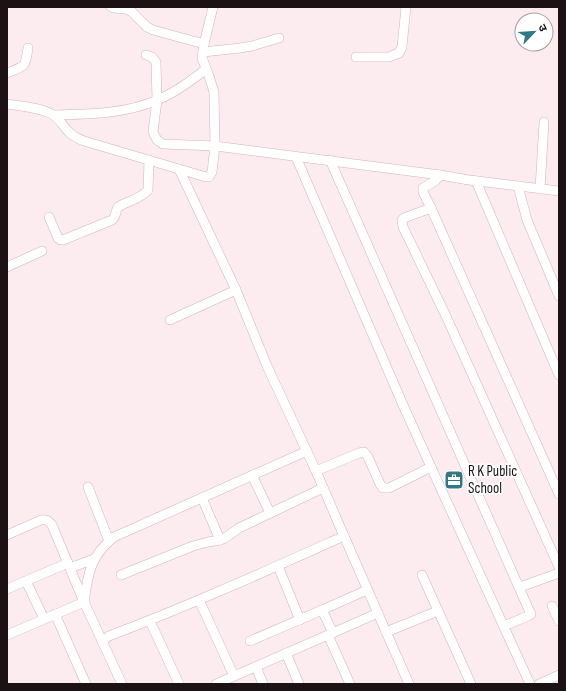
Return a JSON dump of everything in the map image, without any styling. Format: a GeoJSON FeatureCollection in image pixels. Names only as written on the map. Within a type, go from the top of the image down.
{"type":"FeatureCollection","features":[{"type":"Feature","properties":{"kind":"street"},"geometry":{"type":"LineString","coordinates":[[111,7],[132,11],[147,27],[204,48],[240,48],[279,38]]}},
{"type":"Feature","properties":{"kind":"street"},"geometry":{"type":"LineString","coordinates":[[7,104],[50,113],[55,116],[70,133],[84,141],[209,177],[212,172],[215,146],[214,92],[202,58],[213,7]]}},
{"type":"Feature","properties":{"kind":"street"},"geometry":{"type":"LineString","coordinates":[[356,57],[389,57],[399,53],[402,47],[406,7]]}},
{"type":"Feature","properties":{"kind":"street"},"geometry":{"type":"LineString","coordinates":[[7,73],[24,66],[28,48]]}},
{"type":"Feature","properties":{"kind":"street"},"geometry":{"type":"LineString","coordinates":[[146,55],[152,57],[156,62],[157,100],[153,128],[157,140],[163,144],[215,146],[440,174],[476,181],[559,192]]}},
{"type":"Feature","properties":{"kind":"street"},"geometry":{"type":"LineString","coordinates":[[55,116],[96,114],[140,106],[173,92],[206,69]]}},
{"type":"Feature","properties":{"kind":"street"},"geometry":{"type":"LineString","coordinates":[[540,189],[544,122]]}},
{"type":"Feature","properties":{"kind":"street"},"geometry":{"type":"LineString","coordinates":[[296,157],[431,467],[530,684]]}},
{"type":"Feature","properties":{"kind":"street"},"geometry":{"type":"LineString","coordinates":[[49,217],[58,238],[61,240],[112,220],[116,216],[118,207],[148,190],[149,160]]}},
{"type":"Feature","properties":{"kind":"street"},"geometry":{"type":"LineString","coordinates":[[330,160],[531,614],[504,626]]}},
{"type":"Feature","properties":{"kind":"street"},"geometry":{"type":"LineString","coordinates":[[179,169],[236,290],[267,366],[316,471],[409,684]]}},
{"type":"Feature","properties":{"kind":"street"},"geometry":{"type":"LineString","coordinates":[[440,174],[436,181],[423,188],[423,192],[559,494]]}},
{"type":"Feature","properties":{"kind":"street"},"geometry":{"type":"LineString","coordinates":[[476,181],[559,375]]}},
{"type":"Feature","properties":{"kind":"street"},"geometry":{"type":"LineString","coordinates":[[518,186],[529,226],[559,296]]}},
{"type":"Feature","properties":{"kind":"street"},"geometry":{"type":"LineString","coordinates":[[431,208],[404,218],[402,220],[403,227],[446,316],[559,567]]}},
{"type":"Feature","properties":{"kind":"street"},"geometry":{"type":"LineString","coordinates":[[7,267],[42,251]]}},
{"type":"Feature","properties":{"kind":"street"},"geometry":{"type":"LineString","coordinates":[[170,320],[236,290]]}},
{"type":"Feature","properties":{"kind":"street"},"geometry":{"type":"LineString","coordinates":[[84,602],[90,568],[94,559],[109,541],[120,534],[307,451]]}},
{"type":"Feature","properties":{"kind":"street"},"geometry":{"type":"LineString","coordinates":[[316,471],[364,452],[368,457],[380,484],[383,488],[389,488],[431,467]]}},
{"type":"Feature","properties":{"kind":"street"},"geometry":{"type":"LineString","coordinates":[[252,476],[270,513]]}},
{"type":"Feature","properties":{"kind":"street"},"geometry":{"type":"LineString","coordinates":[[88,487],[109,541]]}},
{"type":"Feature","properties":{"kind":"street"},"geometry":{"type":"LineString","coordinates":[[122,575],[193,546],[220,540],[229,536],[239,528],[323,488]]}},
{"type":"Feature","properties":{"kind":"street"},"geometry":{"type":"LineString","coordinates":[[202,498],[220,540]]}},
{"type":"Feature","properties":{"kind":"street"},"geometry":{"type":"LineString","coordinates":[[7,535],[44,519],[48,520],[52,525],[84,602],[122,684]]}},
{"type":"Feature","properties":{"kind":"street"},"geometry":{"type":"LineString","coordinates":[[103,643],[109,636],[150,621],[344,536]]}},
{"type":"Feature","properties":{"kind":"street"},"geometry":{"type":"LineString","coordinates":[[7,589],[69,565],[94,559]]}},
{"type":"Feature","properties":{"kind":"street"},"geometry":{"type":"LineString","coordinates":[[278,566],[300,620]]}},
{"type":"Feature","properties":{"kind":"street"},"geometry":{"type":"LineString","coordinates":[[520,587],[559,573]]}},
{"type":"Feature","properties":{"kind":"street"},"geometry":{"type":"LineString","coordinates":[[422,575],[470,684]]}},
{"type":"Feature","properties":{"kind":"street"},"geometry":{"type":"LineString","coordinates":[[26,581],[44,619]]}},
{"type":"Feature","properties":{"kind":"street"},"geometry":{"type":"LineString","coordinates":[[250,641],[367,590]]}},
{"type":"Feature","properties":{"kind":"street"},"geometry":{"type":"LineString","coordinates":[[199,600],[234,676]]}},
{"type":"Feature","properties":{"kind":"street"},"geometry":{"type":"LineString","coordinates":[[7,635],[84,602]]}},
{"type":"Feature","properties":{"kind":"street"},"geometry":{"type":"LineString","coordinates":[[552,606],[559,621]]}},
{"type":"Feature","properties":{"kind":"street"},"geometry":{"type":"LineString","coordinates":[[322,610],[350,684]]}},
{"type":"Feature","properties":{"kind":"street"},"geometry":{"type":"LineString","coordinates":[[386,632],[438,610]]}},
{"type":"Feature","properties":{"kind":"street"},"geometry":{"type":"LineString","coordinates":[[216,684],[378,613]]}},
{"type":"Feature","properties":{"kind":"street"},"geometry":{"type":"LineString","coordinates":[[55,614],[86,684]]}},
{"type":"Feature","properties":{"kind":"street"},"geometry":{"type":"LineString","coordinates":[[150,621],[179,684]]}},
{"type":"Feature","properties":{"kind":"street"},"geometry":{"type":"LineString","coordinates":[[286,653],[299,684]]}},
{"type":"Feature","properties":{"kind":"street"},"geometry":{"type":"LineString","coordinates":[[256,667],[263,684]]}},
{"type":"Feature","properties":{"kind":"street"},"geometry":{"type":"LineString","coordinates":[[539,684],[559,675]]}},
{"type":"Feature","properties":{"kind":"place","name":"R K Public School"},"geometry":{"type":"Point","coordinates":[454,480]}}]}
